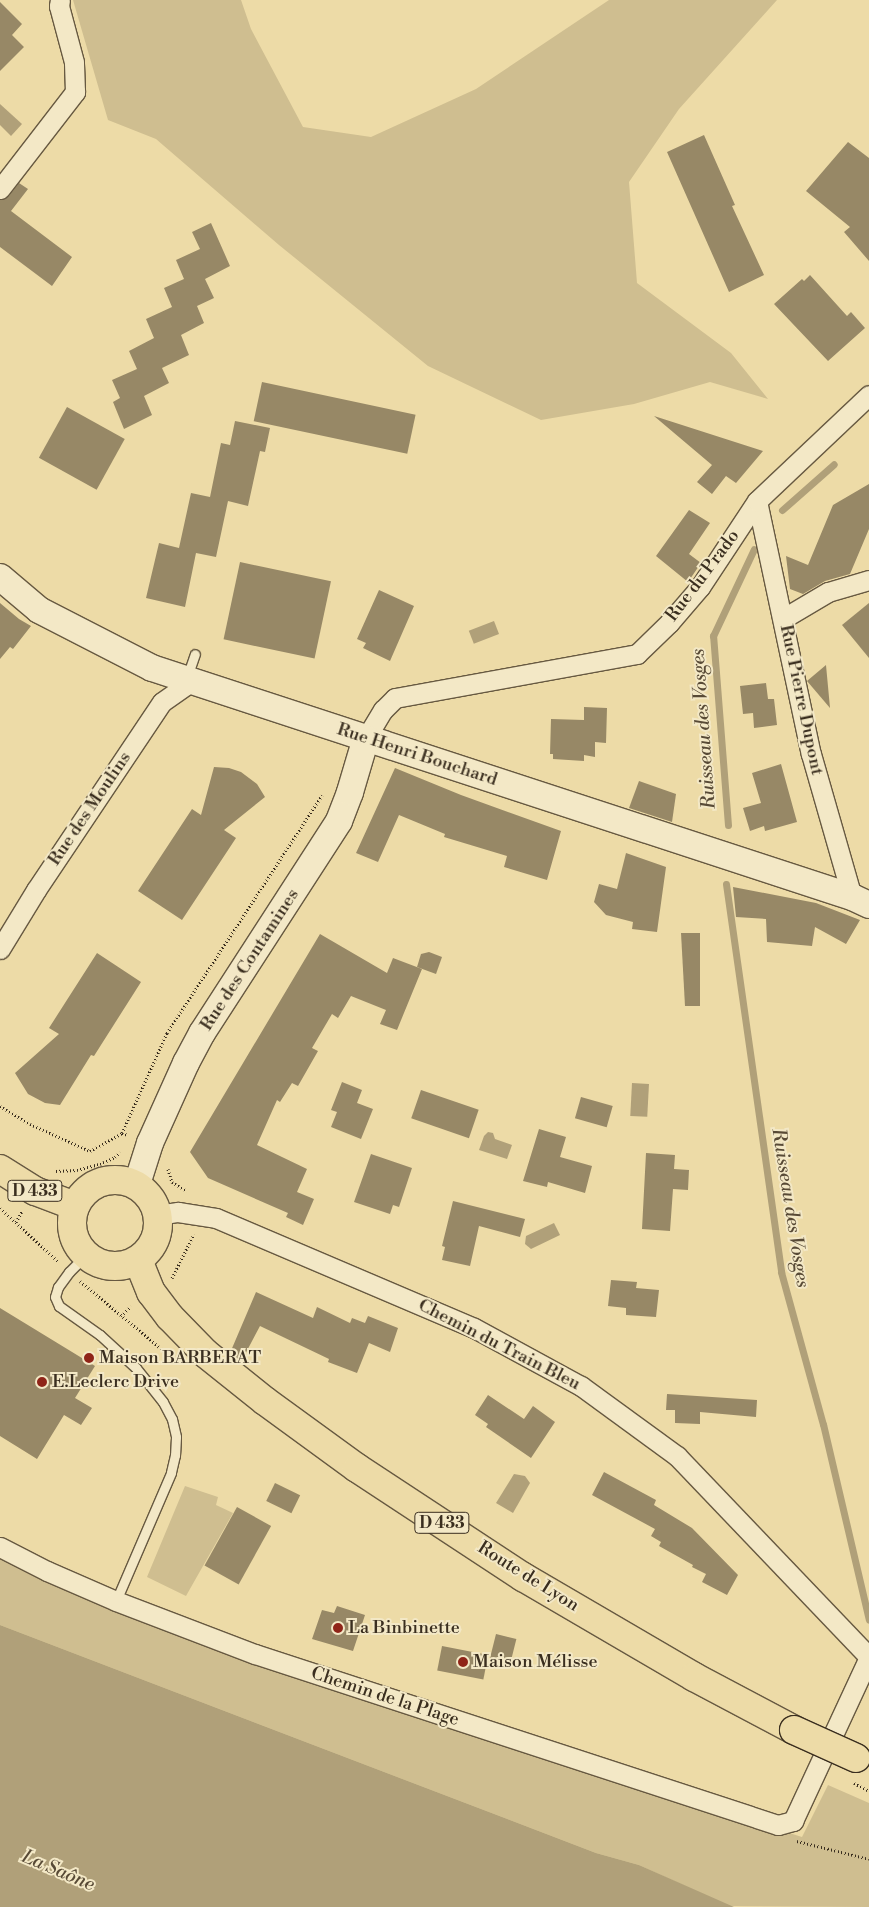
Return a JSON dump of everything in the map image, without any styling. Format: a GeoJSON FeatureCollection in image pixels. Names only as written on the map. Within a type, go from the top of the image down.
{"type":"FeatureCollection","features":[{"type":"Feature","properties":{"kind":"main road","name":"D 433"},"geometry":{"type":"LineString","coordinates":[[0,1169],[35,1191],[75,1206]]}},
{"type":"Feature","properties":{"kind":"main road"},"geometry":{"type":"LineString","coordinates":[[108,1179],[123,1180],[137,1184],[154,1203],[158,1215],[159,1228],[155,1241],[148,1252],[138,1260],[115,1266],[103,1264],[86,1255],[78,1245],[72,1232],[75,1206],[82,1193],[94,1184],[108,1179]]}},
{"type":"Feature","properties":{"kind":"main road","name":"Route de Lyon"},"geometry":{"type":"LineString","coordinates":[[138,1260],[151,1292],[170,1317],[205,1353],[357,1468],[523,1577],[694,1677],[794,1730],[862,1761]]}},
{"type":"Feature","properties":{"kind":"street"},"geometry":{"type":"LineString","coordinates":[[0,189],[75,92],[74,62],[56,2]]}},
{"type":"Feature","properties":{"kind":"street","name":"Rue du Prado"},"geometry":{"type":"LineString","coordinates":[[366,738],[383,710],[395,698],[637,654],[669,623],[700,587],[757,501],[869,395]]}},
{"type":"Feature","properties":{"kind":"street","name":"Rue Pierre Dupont"},"geometry":{"type":"LineString","coordinates":[[757,501],[784,618],[811,754],[861,901]]}},
{"type":"Feature","properties":{"kind":"street","name":"Rue Henri Bouchard"},"geometry":{"type":"LineString","coordinates":[[0,577],[39,610],[152,668],[861,901]]}},
{"type":"Feature","properties":{"kind":"street"},"geometry":{"type":"LineString","coordinates":[[784,618],[828,592],[869,580]]}},
{"type":"Feature","properties":{"kind":"street","name":"Rue des Moulins"},"geometry":{"type":"LineString","coordinates":[[0,949],[36,890],[162,702],[189,680]]}},
{"type":"Feature","properties":{"kind":"street","name":"Rue des Contamines"},"geometry":{"type":"LineString","coordinates":[[137,1184],[150,1143],[198,1040],[339,821],[366,738]]}},
{"type":"Feature","properties":{"kind":"street","name":"Chemin du Train Bleu"},"geometry":{"type":"LineString","coordinates":[[158,1215],[178,1212],[216,1218],[474,1328],[581,1386],[677,1456],[869,1657]]}},
{"type":"Feature","properties":{"kind":"street","name":"Chemin de la Plage"},"geometry":{"type":"LineString","coordinates":[[0,1547],[47,1571],[116,1601],[255,1654],[778,1824],[793,1821],[869,1657]]}},
{"type":"Feature","properties":{"kind":"lane"},"geometry":{"type":"LineString","coordinates":[[189,680],[195,654]]}},
{"type":"Feature","properties":{"kind":"lane"},"geometry":{"type":"LineString","coordinates":[[86,1255],[69,1272],[58,1287],[55,1297],[59,1306],[100,1335],[136,1368],[163,1402],[172,1419],[176,1437],[171,1473],[116,1601]]}},
{"type":"Feature","properties":{"kind":"path"},"geometry":{"type":"LineString","coordinates":[[0,1106],[30,1124],[90,1151],[122,1132],[155,1057],[180,1010],[318,799],[328,789]]}},
{"type":"Feature","properties":{"kind":"path"},"geometry":{"type":"LineString","coordinates":[[122,1132],[136,1138]]}},
{"type":"Feature","properties":{"kind":"path"},"geometry":{"type":"LineString","coordinates":[[48,1169],[78,1170],[115,1157],[121,1151]]}},
{"type":"Feature","properties":{"kind":"path"},"geometry":{"type":"LineString","coordinates":[[166,1165],[172,1182],[192,1194]]}},
{"type":"Feature","properties":{"kind":"path"},"geometry":{"type":"LineString","coordinates":[[16,1222],[25,1206]]}},
{"type":"Feature","properties":{"kind":"path"},"geometry":{"type":"LineString","coordinates":[[170,1281],[198,1228]]}},
{"type":"Feature","properties":{"kind":"path"},"geometry":{"type":"LineString","coordinates":[[121,1316],[133,1303]]}},
{"type":"Feature","properties":{"kind":"path"},"geometry":{"type":"LineString","coordinates":[[794,1841],[869,1859]]}},
{"type":"Feature","properties":{"kind":"shaded area"},"geometry":{"type":"Polygon","coordinates":[[[73,0],[241,0],[251,29],[303,127],[371,137],[476,89],[609,0],[777,0],[679,109],[629,182],[637,283],[731,353],[768,399],[710,382],[634,404],[541,420],[428,366],[279,245],[156,139],[108,120],[73,0]]]}},
{"type":"Feature","properties":{"kind":"shaded area"},"geometry":{"type":"Polygon","coordinates":[[[185,1486],[218,1497],[216,1505],[233,1513],[186,1596],[147,1577],[185,1486]]]}},
{"type":"Feature","properties":{"kind":"shaded area"},"geometry":{"type":"Polygon","coordinates":[[[0,1553],[676,1797],[802,1837],[828,1785],[869,1803],[869,1907],[729,1906],[639,1865],[596,1853],[0,1625],[0,1553]]]}},
{"type":"Feature","properties":{"kind":"water"},"geometry":{"type":"Polygon","coordinates":[[[0,104],[22,124],[11,136],[0,125],[0,104]]]}},
{"type":"Feature","properties":{"kind":"water"},"geometry":{"type":"Polygon","coordinates":[[[494,621],[499,634],[474,644],[469,631],[494,621]]]}},
{"type":"Feature","properties":{"kind":"water"},"geometry":{"type":"Polygon","coordinates":[[[632,1083],[649,1084],[647,1117],[630,1116],[632,1083]]]}},
{"type":"Feature","properties":{"kind":"water"},"geometry":{"type":"Polygon","coordinates":[[[488,1132],[493,1133],[495,1139],[512,1145],[507,1159],[479,1150],[484,1136],[488,1132]]]}},
{"type":"Feature","properties":{"kind":"water"},"geometry":{"type":"Polygon","coordinates":[[[554,1223],[560,1235],[531,1249],[525,1244],[526,1236],[554,1223]]]}},
{"type":"Feature","properties":{"kind":"water"},"geometry":{"type":"Polygon","coordinates":[[[514,1474],[525,1476],[530,1483],[513,1513],[496,1503],[514,1474]]]}},
{"type":"Feature","properties":{"kind":"water","name":"La Saône"},"geometry":{"type":"Polygon","coordinates":[[[0,1625],[596,1853],[639,1865],[734,1907],[0,1907],[0,1625]]]}},
{"type":"Feature","properties":{"kind":"building"},"geometry":{"type":"Polygon","coordinates":[[[0,2],[22,24],[12,35],[24,47],[0,71],[0,2]]]}},
{"type":"Feature","properties":{"kind":"building"},"geometry":{"type":"Polygon","coordinates":[[[704,135],[735,205],[732,206],[764,275],[729,292],[667,152],[704,135]]]}},
{"type":"Feature","properties":{"kind":"building"},"geometry":{"type":"Polygon","coordinates":[[[848,142],[869,158],[869,261],[844,232],[850,227],[806,191],[848,142]]]}},
{"type":"Feature","properties":{"kind":"building"},"geometry":{"type":"Polygon","coordinates":[[[19,183],[28,189],[11,211],[72,257],[52,286],[0,247],[0,200],[9,196],[19,183]]]}},
{"type":"Feature","properties":{"kind":"building"},"geometry":{"type":"Polygon","coordinates":[[[211,223],[230,266],[205,279],[214,298],[197,306],[204,323],[181,335],[189,355],[162,368],[169,383],[144,396],[152,415],[124,429],[113,402],[120,398],[112,380],[137,369],[129,351],[154,338],[146,319],[172,307],[164,288],[184,279],[176,260],[200,249],[192,232],[211,223]]]}},
{"type":"Feature","properties":{"kind":"building"},"geometry":{"type":"Polygon","coordinates":[[[810,275],[847,316],[851,312],[865,328],[828,361],[774,304],[802,279],[804,281],[810,275]]]}},
{"type":"Feature","properties":{"kind":"building"},"geometry":{"type":"Polygon","coordinates":[[[262,382],[416,415],[407,454],[254,421],[262,382]]]}},
{"type":"Feature","properties":{"kind":"building"},"geometry":{"type":"Polygon","coordinates":[[[67,407],[125,439],[97,490],[39,458],[67,407]]]}},
{"type":"Feature","properties":{"kind":"building"},"geometry":{"type":"Polygon","coordinates":[[[654,416],[763,451],[736,483],[726,476],[712,494],[697,482],[712,465],[654,416]]]}},
{"type":"Feature","properties":{"kind":"building"},"geometry":{"type":"Polygon","coordinates":[[[235,421],[270,428],[265,452],[260,451],[248,506],[228,501],[216,557],[196,553],[185,607],[146,598],[159,543],[179,548],[191,493],[210,497],[221,443],[230,445],[235,421]]]}},
{"type":"Feature","properties":{"kind":"building"},"geometry":{"type":"Polygon","coordinates":[[[869,484],[869,529],[850,574],[825,581],[803,594],[790,589],[786,556],[808,565],[833,505],[869,484]]]}},
{"type":"Feature","properties":{"kind":"building"},"geometry":{"type":"Polygon","coordinates":[[[689,510],[710,523],[689,554],[701,563],[688,582],[656,556],[689,510]]]}},
{"type":"Feature","properties":{"kind":"building"},"geometry":{"type":"Polygon","coordinates":[[[240,562],[331,581],[315,659],[224,639],[240,562]]]}},
{"type":"Feature","properties":{"kind":"building"},"geometry":{"type":"Polygon","coordinates":[[[379,590],[414,606],[390,661],[363,648],[366,643],[357,639],[379,590]]]}},
{"type":"Feature","properties":{"kind":"building"},"geometry":{"type":"Polygon","coordinates":[[[0,603],[19,619],[31,626],[13,649],[10,647],[0,659],[0,603]]]}},
{"type":"Feature","properties":{"kind":"building"},"geometry":{"type":"Polygon","coordinates":[[[869,603],[869,658],[842,625],[869,603]]]}},
{"type":"Feature","properties":{"kind":"building"},"geometry":{"type":"Polygon","coordinates":[[[826,665],[830,708],[807,681],[826,665]]]}},
{"type":"Feature","properties":{"kind":"building"},"geometry":{"type":"Polygon","coordinates":[[[766,683],[768,699],[774,699],[777,725],[754,728],[753,713],[743,714],[740,686],[766,683]]]}},
{"type":"Feature","properties":{"kind":"building"},"geometry":{"type":"Polygon","coordinates":[[[584,707],[607,708],[606,743],[595,742],[595,757],[584,755],[584,761],[553,759],[553,754],[550,754],[551,719],[584,720],[584,707]]]}},
{"type":"Feature","properties":{"kind":"building"},"geometry":{"type":"Polygon","coordinates":[[[781,764],[797,822],[765,831],[764,826],[750,831],[743,808],[761,803],[752,773],[781,764]]]}},
{"type":"Feature","properties":{"kind":"building"},"geometry":{"type":"Polygon","coordinates":[[[214,767],[229,768],[241,772],[257,784],[265,797],[224,830],[236,838],[182,920],[138,891],[192,809],[201,815],[214,767]]]}},
{"type":"Feature","properties":{"kind":"building"},"geometry":{"type":"Polygon","coordinates":[[[395,768],[461,795],[561,831],[547,880],[504,867],[507,856],[444,837],[445,834],[399,815],[378,862],[356,853],[395,768]]]}},
{"type":"Feature","properties":{"kind":"building"},"geometry":{"type":"Polygon","coordinates":[[[639,781],[676,794],[672,822],[629,808],[639,781]]]}},
{"type":"Feature","properties":{"kind":"building"},"geometry":{"type":"Polygon","coordinates":[[[626,853],[666,867],[657,932],[632,929],[633,922],[606,915],[594,902],[599,884],[617,889],[626,853]]]}},
{"type":"Feature","properties":{"kind":"building"},"geometry":{"type":"Polygon","coordinates":[[[733,887],[816,903],[860,920],[846,944],[815,927],[812,946],[767,942],[766,919],[736,917],[733,887]]]}},
{"type":"Feature","properties":{"kind":"building"},"geometry":{"type":"Polygon","coordinates":[[[681,933],[700,933],[700,1006],[685,1006],[681,933]]]}},
{"type":"Feature","properties":{"kind":"building"},"geometry":{"type":"Polygon","coordinates":[[[320,934],[387,973],[393,958],[422,969],[397,1030],[380,1024],[386,1010],[351,996],[338,1018],[332,1014],[312,1048],[318,1051],[298,1086],[292,1083],[280,1102],[277,1100],[257,1145],[307,1169],[297,1192],[314,1199],[303,1225],[286,1217],[288,1213],[208,1178],[190,1152],[320,934]]]}},
{"type":"Feature","properties":{"kind":"building"},"geometry":{"type":"Polygon","coordinates":[[[429,952],[442,957],[436,974],[417,967],[421,954],[429,952]]]}},
{"type":"Feature","properties":{"kind":"building"},"geometry":{"type":"Polygon","coordinates":[[[97,953],[141,982],[94,1056],[91,1055],[60,1105],[45,1103],[28,1094],[15,1073],[59,1034],[49,1028],[97,953]]]}},
{"type":"Feature","properties":{"kind":"building"},"geometry":{"type":"Polygon","coordinates":[[[342,1082],[362,1090],[357,1103],[373,1109],[361,1139],[331,1127],[337,1112],[331,1110],[342,1082]]]}},
{"type":"Feature","properties":{"kind":"building"},"geometry":{"type":"Polygon","coordinates":[[[421,1090],[479,1110],[469,1138],[411,1118],[421,1090]]]}},
{"type":"Feature","properties":{"kind":"building"},"geometry":{"type":"Polygon","coordinates":[[[581,1097],[613,1106],[607,1127],[575,1118],[581,1097]]]}},
{"type":"Feature","properties":{"kind":"building"},"geometry":{"type":"Polygon","coordinates":[[[539,1129],[566,1137],[560,1157],[592,1166],[585,1193],[548,1182],[547,1187],[523,1181],[539,1129]]]}},
{"type":"Feature","properties":{"kind":"building"},"geometry":{"type":"Polygon","coordinates":[[[646,1153],[675,1155],[674,1169],[689,1170],[688,1190],[673,1189],[670,1231],[642,1229],[646,1153]]]}},
{"type":"Feature","properties":{"kind":"building"},"geometry":{"type":"Polygon","coordinates":[[[371,1154],[412,1168],[399,1207],[393,1205],[390,1214],[354,1202],[371,1154]]]}},
{"type":"Feature","properties":{"kind":"building"},"geometry":{"type":"Polygon","coordinates":[[[453,1201],[525,1219],[520,1237],[479,1226],[470,1266],[442,1260],[445,1247],[442,1246],[453,1201]]]}},
{"type":"Feature","properties":{"kind":"building"},"geometry":{"type":"Polygon","coordinates":[[[611,1280],[637,1282],[636,1288],[659,1290],[656,1317],[626,1315],[626,1308],[608,1306],[611,1280]]]}},
{"type":"Feature","properties":{"kind":"building"},"geometry":{"type":"Polygon","coordinates":[[[256,1292],[313,1318],[317,1307],[350,1323],[352,1318],[365,1323],[368,1316],[398,1328],[390,1352],[369,1343],[357,1373],[328,1362],[329,1359],[260,1326],[241,1362],[230,1353],[256,1292]]]}},
{"type":"Feature","properties":{"kind":"building","name":"E.Leclerc Drive"},"geometry":{"type":"Polygon","coordinates":[[[0,1308],[95,1366],[75,1398],[92,1408],[81,1425],[64,1415],[37,1459],[0,1436],[0,1308]]]}},
{"type":"Feature","properties":{"kind":"building"},"geometry":{"type":"Polygon","coordinates":[[[667,1394],[757,1400],[756,1417],[700,1412],[700,1424],[675,1423],[675,1410],[666,1410],[667,1394]]]}},
{"type":"Feature","properties":{"kind":"building"},"geometry":{"type":"Polygon","coordinates":[[[488,1395],[524,1419],[533,1406],[555,1422],[531,1458],[486,1427],[488,1424],[475,1415],[488,1395]]]}},
{"type":"Feature","properties":{"kind":"building"},"geometry":{"type":"Polygon","coordinates":[[[604,1472],[656,1500],[654,1505],[692,1528],[738,1575],[727,1595],[702,1582],[706,1574],[659,1546],[661,1542],[651,1536],[655,1529],[592,1495],[604,1472]]]}},
{"type":"Feature","properties":{"kind":"building"},"geometry":{"type":"Polygon","coordinates":[[[275,1483],[300,1495],[291,1513],[266,1501],[275,1483]]]}},
{"type":"Feature","properties":{"kind":"building"},"geometry":{"type":"Polygon","coordinates":[[[237,1507],[271,1526],[239,1585],[205,1566],[237,1507]]]}},
{"type":"Feature","properties":{"kind":"building","name":"La Binbinette"},"geometry":{"type":"Polygon","coordinates":[[[337,1606],[365,1615],[353,1651],[312,1639],[322,1610],[334,1613],[337,1606]]]}},
{"type":"Feature","properties":{"kind":"building"},"geometry":{"type":"Polygon","coordinates":[[[496,1634],[516,1639],[510,1663],[490,1658],[496,1634]]]}},
{"type":"Feature","properties":{"kind":"building","name":"Maison Mélisse"},"geometry":{"type":"Polygon","coordinates":[[[442,1646],[488,1655],[483,1680],[437,1671],[442,1646]]]}},
{"type":"Feature","properties":{"kind":"waterway","name":"Ruisseau des Vosges"},"geometry":{"type":"LineString","coordinates":[[782,510],[834,464]]}},
{"type":"Feature","properties":{"kind":"waterway","name":"Ruisseau des Vosges"},"geometry":{"type":"LineString","coordinates":[[728,825],[713,636],[754,549]]}},
{"type":"Feature","properties":{"kind":"waterway","name":"Ruisseau des Vosges"},"geometry":{"type":"LineString","coordinates":[[726,884],[781,1272],[823,1424],[869,1620]]}},
{"type":"Feature","properties":{"kind":"place","name":"Maison BARBERAT"},"geometry":{"type":"Point","coordinates":[89,1358]}},
{"type":"Feature","properties":{"kind":"place","name":"E.Leclerc Drive"},"geometry":{"type":"Point","coordinates":[42,1382]}},
{"type":"Feature","properties":{"kind":"place","name":"La Binbinette"},"geometry":{"type":"Point","coordinates":[338,1628]}},
{"type":"Feature","properties":{"kind":"place","name":"Maison Mélisse"},"geometry":{"type":"Point","coordinates":[463,1662]}}]}
